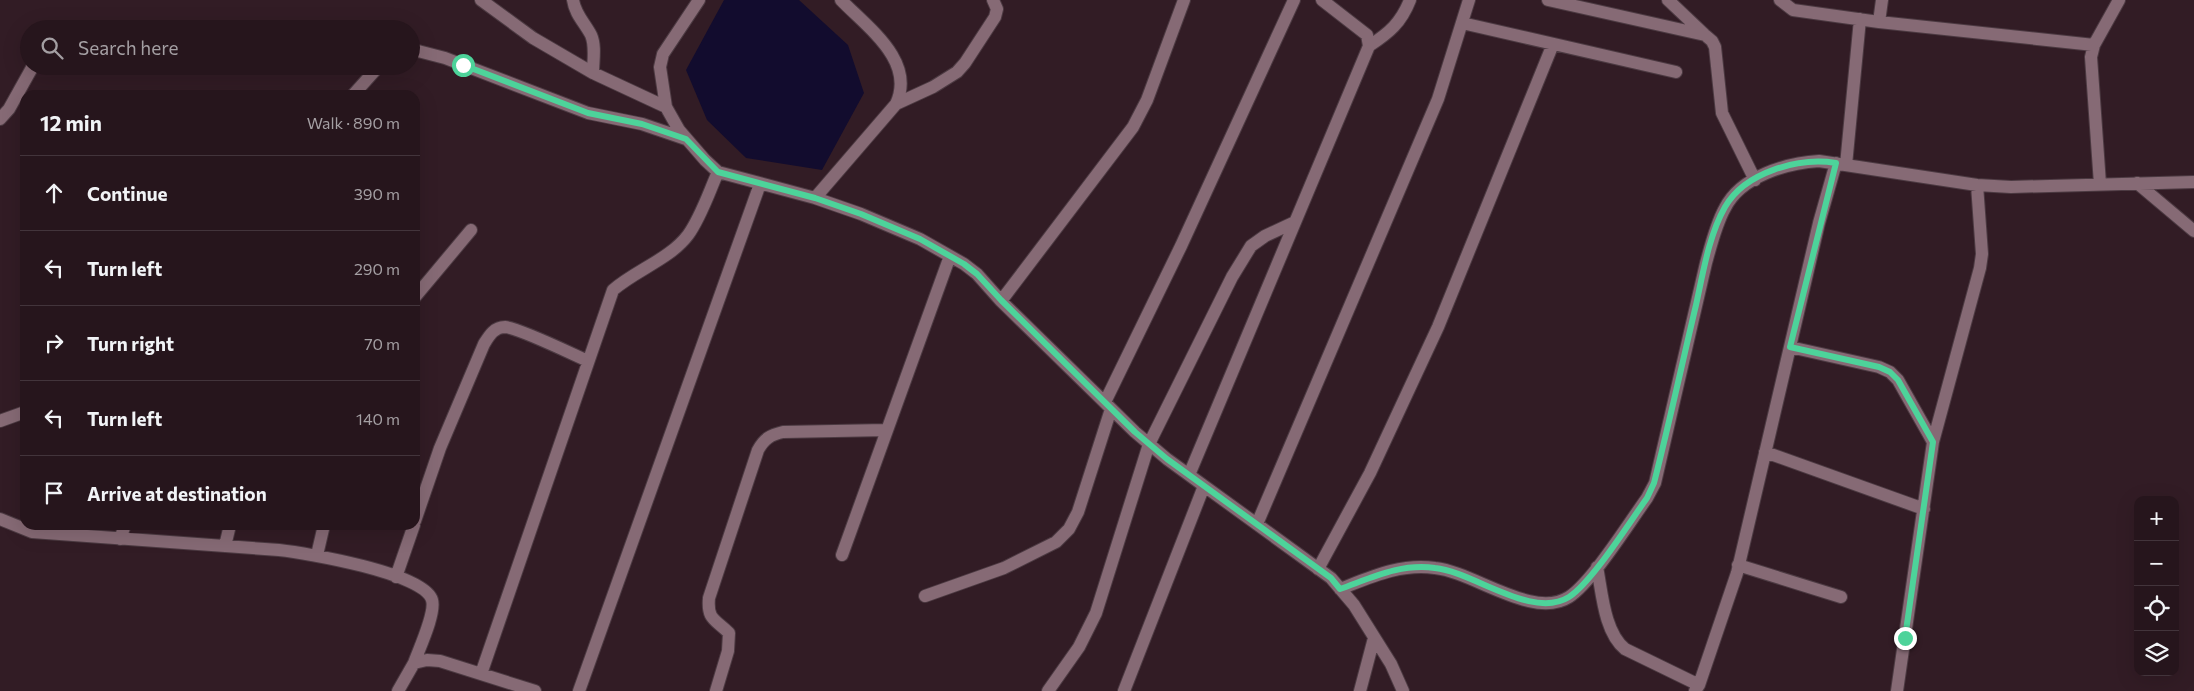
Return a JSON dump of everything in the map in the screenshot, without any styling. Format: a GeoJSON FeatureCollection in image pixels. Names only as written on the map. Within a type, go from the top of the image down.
{"type":"FeatureCollection","features":[{"type":"Feature","properties":{"kind":"street"},"geometry":{"type":"LineString","coordinates":[[481,0],[533,38],[593,73],[666,107]]}},
{"type":"Feature","properties":{"kind":"street"},"geometry":{"type":"LineString","coordinates":[[573,0],[575,10],[591,35],[594,44],[593,73]]}},
{"type":"Feature","properties":{"kind":"street"},"geometry":{"type":"LineString","coordinates":[[699,0],[663,54],[660,67],[666,107],[686,139],[718,172],[815,198],[861,214],[920,239],[977,274],[1108,406],[1149,444],[1331,578],[1354,605],[1391,664],[1403,691]]}},
{"type":"Feature","properties":{"kind":"street"},"geometry":{"type":"LineString","coordinates":[[815,198],[896,104],[902,86],[900,72],[895,59],[841,0]]}},
{"type":"Feature","properties":{"kind":"street"},"geometry":{"type":"LineString","coordinates":[[896,104],[945,81],[965,63],[995,17],[997,9],[993,0]]}},
{"type":"Feature","properties":{"kind":"street"},"geometry":{"type":"LineString","coordinates":[[1001,300],[1133,127],[1147,100],[1184,0]]}},
{"type":"Feature","properties":{"kind":"street"},"geometry":{"type":"LineString","coordinates":[[925,596],[1004,568],[1056,542],[1069,529],[1078,512],[1108,406],[1294,0]]}},
{"type":"Feature","properties":{"kind":"street"},"geometry":{"type":"LineString","coordinates":[[1322,0],[1367,35],[1369,46]]}},
{"type":"Feature","properties":{"kind":"street"},"geometry":{"type":"LineString","coordinates":[[1189,475],[1369,46],[1396,27],[1410,0]]}},
{"type":"Feature","properties":{"kind":"street"},"geometry":{"type":"LineString","coordinates":[[1257,524],[1438,99],[1469,0]]}},
{"type":"Feature","properties":{"kind":"street"},"geometry":{"type":"LineString","coordinates":[[1548,0],[1705,35]]}},
{"type":"Feature","properties":{"kind":"street"},"geometry":{"type":"LineString","coordinates":[[1668,0],[1712,40],[1715,47],[1722,113],[1755,180]]}},
{"type":"Feature","properties":{"kind":"street"},"geometry":{"type":"LineString","coordinates":[[1780,0],[1793,10],[1878,22],[2094,45]]}},
{"type":"Feature","properties":{"kind":"street"},"geometry":{"type":"LineString","coordinates":[[1878,22],[1882,0]]}},
{"type":"Feature","properties":{"kind":"street"},"geometry":{"type":"LineString","coordinates":[[2100,184],[2092,57],[2094,45],[2119,0]]}},
{"type":"Feature","properties":{"kind":"street"},"geometry":{"type":"LineString","coordinates":[[1597,566],[1606,610],[1619,644],[1697,688],[1738,565],[1790,347],[1841,164],[1860,19]]}},
{"type":"Feature","properties":{"kind":"street"},"geometry":{"type":"LineString","coordinates":[[1462,23],[1676,72]]}},
{"type":"Feature","properties":{"kind":"street"},"geometry":{"type":"LineString","coordinates":[[1318,569],[1370,473],[1438,327],[1554,44]]}},
{"type":"Feature","properties":{"kind":"street"},"geometry":{"type":"LineString","coordinates":[[420,52],[445,58],[588,113],[642,124],[686,139]]}},
{"type":"Feature","properties":{"kind":"street"},"geometry":{"type":"LineString","coordinates":[[20,90],[29,75]]}},
{"type":"Feature","properties":{"kind":"street"},"geometry":{"type":"LineString","coordinates":[[357,90],[371,75]]}},
{"type":"Feature","properties":{"kind":"street"},"geometry":{"type":"LineString","coordinates":[[0,119],[9,109],[20,90]]}},
{"type":"Feature","properties":{"kind":"street"},"geometry":{"type":"LineString","coordinates":[[1340,589],[1389,571],[1412,566],[1434,567],[1453,571],[1514,597],[1536,602],[1557,602],[1569,597],[1586,581],[1647,498],[1654,483],[1706,263],[1725,206],[1738,191],[1779,168],[1819,160],[1977,185],[2011,187],[2194,182]]}},
{"type":"Feature","properties":{"kind":"street"},"geometry":{"type":"LineString","coordinates":[[481,674],[613,290],[626,279],[676,248],[688,235],[718,172]]}},
{"type":"Feature","properties":{"kind":"street"},"geometry":{"type":"LineString","coordinates":[[2138,183],[2194,231]]}},
{"type":"Feature","properties":{"kind":"street"},"geometry":{"type":"LineString","coordinates":[[579,691],[760,184]]}},
{"type":"Feature","properties":{"kind":"street"},"geometry":{"type":"LineString","coordinates":[[1897,691],[1933,442],[1980,268],[1982,254],[1977,185]]}},
{"type":"Feature","properties":{"kind":"street"},"geometry":{"type":"LineString","coordinates":[[1048,691],[1079,647],[1096,613],[1149,444],[1232,277],[1251,246],[1265,236],[1295,222]]}},
{"type":"Feature","properties":{"kind":"street"},"geometry":{"type":"LineString","coordinates":[[420,291],[471,230]]}},
{"type":"Feature","properties":{"kind":"street"},"geometry":{"type":"LineString","coordinates":[[842,555],[950,256]]}},
{"type":"Feature","properties":{"kind":"street"},"geometry":{"type":"LineString","coordinates":[[420,506],[440,448],[484,344],[493,331],[504,327],[588,360]]}},
{"type":"Feature","properties":{"kind":"street"},"geometry":{"type":"LineString","coordinates":[[1790,347],[1879,367],[1890,372],[1898,380],[1933,442]]}},
{"type":"Feature","properties":{"kind":"street"},"geometry":{"type":"LineString","coordinates":[[0,421],[20,414]]}},
{"type":"Feature","properties":{"kind":"street"},"geometry":{"type":"LineString","coordinates":[[716,691],[730,642],[729,633],[713,620],[708,611],[709,598],[763,440],[771,435],[783,432],[886,430]]}},
{"type":"Feature","properties":{"kind":"street"},"geometry":{"type":"LineString","coordinates":[[1765,452],[1924,509]]}},
{"type":"Feature","properties":{"kind":"street"},"geometry":{"type":"LineString","coordinates":[[1124,691],[1204,486]]}},
{"type":"Feature","properties":{"kind":"street"},"geometry":{"type":"LineString","coordinates":[[0,518],[20,527]]}},
{"type":"Feature","properties":{"kind":"street"},"geometry":{"type":"LineString","coordinates":[[27,530],[32,532],[225,546],[317,555],[373,569],[415,584],[429,593],[433,601],[432,611],[414,663],[398,691]]}},
{"type":"Feature","properties":{"kind":"street"},"geometry":{"type":"LineString","coordinates":[[120,539],[123,530]]}},
{"type":"Feature","properties":{"kind":"street"},"geometry":{"type":"LineString","coordinates":[[225,546],[229,530]]}},
{"type":"Feature","properties":{"kind":"street"},"geometry":{"type":"LineString","coordinates":[[317,555],[323,530]]}},
{"type":"Feature","properties":{"kind":"street"},"geometry":{"type":"LineString","coordinates":[[396,577],[412,530]]}},
{"type":"Feature","properties":{"kind":"street"},"geometry":{"type":"LineString","coordinates":[[1738,565],[1841,597]]}},
{"type":"Feature","properties":{"kind":"street"},"geometry":{"type":"LineString","coordinates":[[1360,691],[1374,638]]}},
{"type":"Feature","properties":{"kind":"street"},"geometry":{"type":"LineString","coordinates":[[414,663],[440,660],[534,691]]}},
{"type":"Feature","properties":{"kind":"shaded area"},"geometry":{"type":"Polygon","coordinates":[[[724,0],[799,0],[848,45],[864,93],[822,170],[746,158],[707,120],[686,70],[724,0]]]}},
{"type":"Feature","properties":{"kind":"route"},"geometry":{"type":"LineString","coordinates":[[463,65],[588,113],[642,124],[686,139],[718,172],[815,198],[861,214],[920,239],[964,264],[977,274],[1135,432],[1167,459],[1331,578],[1340,589],[1389,571],[1412,566],[1434,567],[1453,571],[1514,597],[1536,602],[1557,602],[1569,597],[1586,581],[1647,498],[1654,483],[1706,263],[1725,206],[1738,191],[1779,168],[1819,160],[1836,163],[1819,223],[1790,347],[1879,367],[1890,372],[1898,380],[1933,442],[1905,638]]}}]}
